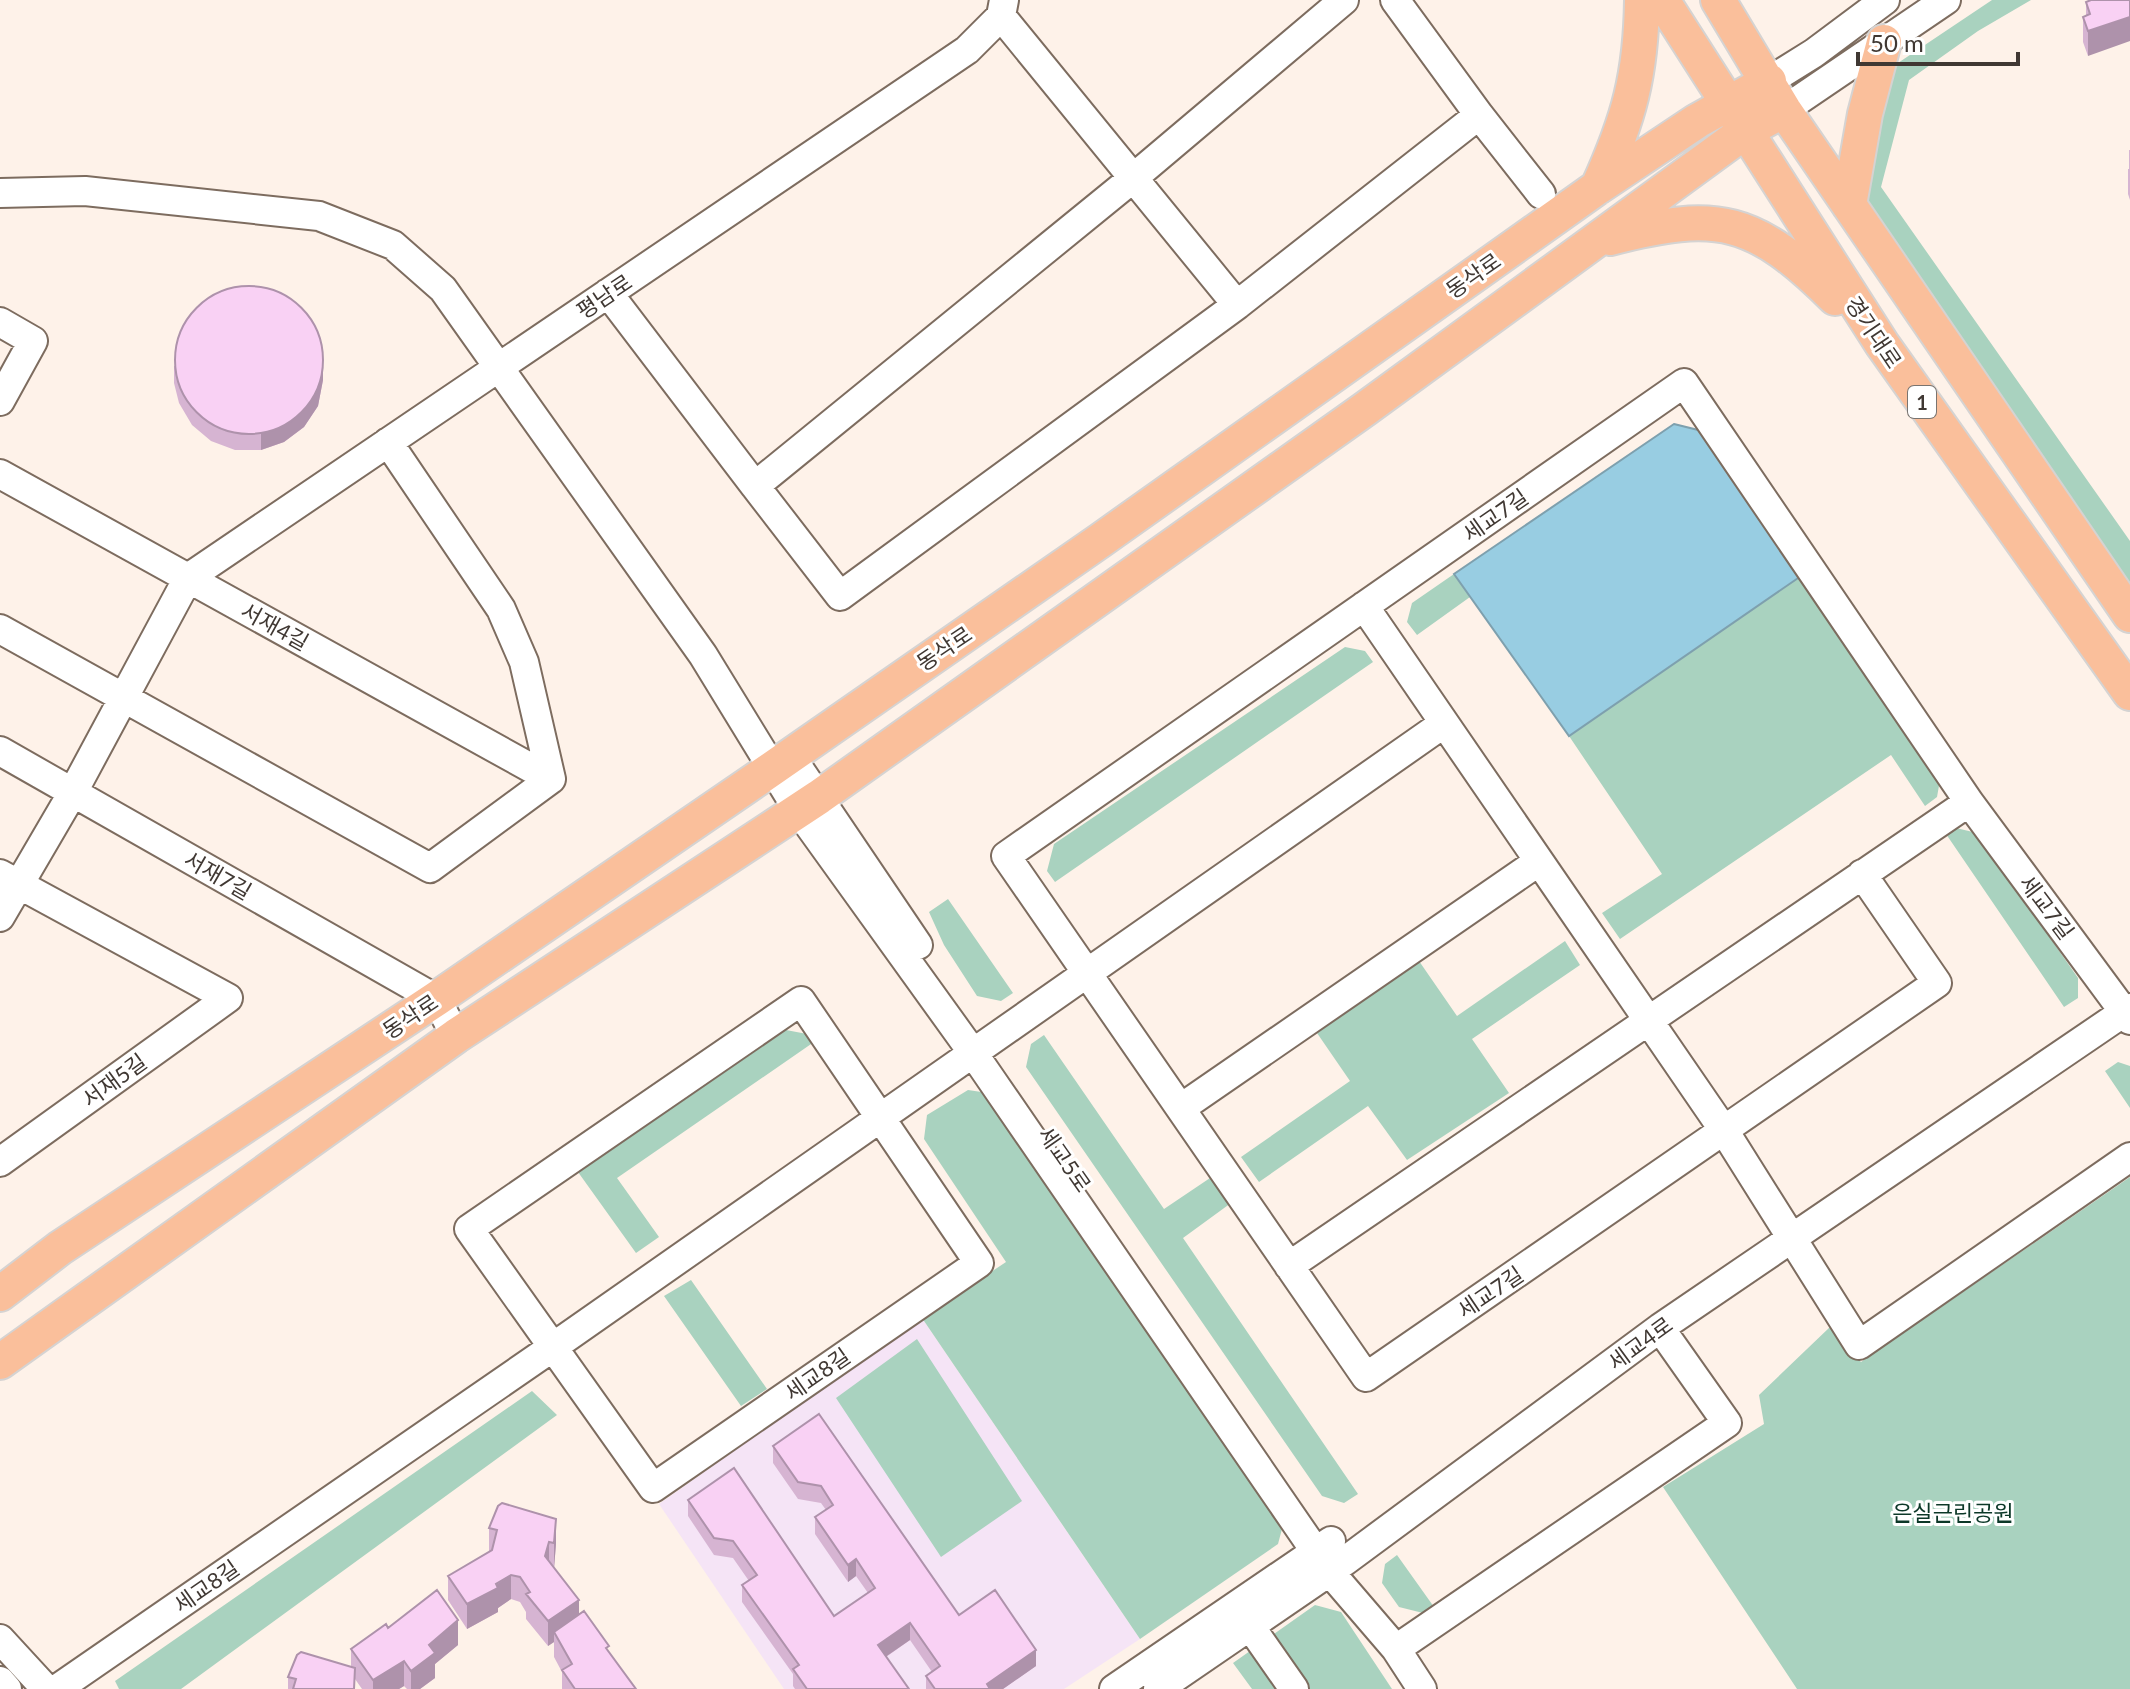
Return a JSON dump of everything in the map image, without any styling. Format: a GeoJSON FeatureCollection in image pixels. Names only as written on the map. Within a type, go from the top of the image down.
{"type":"FeatureCollection","features":[{"type":"Feature","properties":{"kind":"main road"},"geometry":{"type":"LineString","coordinates":[[1598,187],[1625,127],[1641,40],[1642,0]]}},
{"type":"Feature","properties":{"kind":"main road","name":"경기대로"},"geometry":{"type":"LineString","coordinates":[[1662,0],[1882,344],[2130,693]]}},
{"type":"Feature","properties":{"kind":"main road","name":"1"},"geometry":{"type":"LineString","coordinates":[[1718,0],[1776,96],[1849,205],[2130,615]]}},
{"type":"Feature","properties":{"kind":"main road"},"geometry":{"type":"LineString","coordinates":[[1849,205],[1865,114],[1884,42]]}},
{"type":"Feature","properties":{"kind":"main road","name":"동삭로"},"geometry":{"type":"LineString","coordinates":[[0,1294],[60,1248],[436,999],[1101,540],[1598,187],[1729,102],[1776,96]]}},
{"type":"Feature","properties":{"kind":"main road","name":"동삭로"},"geometry":{"type":"LineString","coordinates":[[0,1362],[456,1036],[809,803],[1594,242],[1747,130],[1776,96]]}},
{"type":"Feature","properties":{"kind":"main road"},"geometry":{"type":"LineString","coordinates":[[1594,242],[1658,226],[1712,223],[1743,228],[1807,270],[1882,344]]}},
{"type":"Feature","properties":{"kind":"street"},"geometry":{"type":"LineString","coordinates":[[755,486],[1132,179],[1344,0]]}},
{"type":"Feature","properties":{"kind":"street"},"geometry":{"type":"LineString","coordinates":[[1395,0],[1541,194]]}},
{"type":"Feature","properties":{"kind":"street","name":"동삭로"},"geometry":{"type":"LineString","coordinates":[[1776,96],[1814,53],[1885,0]]}},
{"type":"Feature","properties":{"kind":"street","name":"동삭로"},"geometry":{"type":"LineString","coordinates":[[1776,96],[1884,42],[1946,0]]}},
{"type":"Feature","properties":{"kind":"street"},"geometry":{"type":"LineString","coordinates":[[1002,8],[1132,179],[1237,305]]}},
{"type":"Feature","properties":{"kind":"street","name":"평남로"},"geometry":{"type":"LineString","coordinates":[[188,578],[967,50],[1002,8]]}},
{"type":"Feature","properties":{"kind":"street"},"geometry":{"type":"LineString","coordinates":[[608,293],[840,596],[1237,305],[1479,115]]}},
{"type":"Feature","properties":{"kind":"street","name":"세교5로"},"geometry":{"type":"LineString","coordinates":[[0,193],[85,191],[319,216],[393,245],[443,289],[781,761],[1422,1689]]}},
{"type":"Feature","properties":{"kind":"street"},"geometry":{"type":"LineString","coordinates":[[0,322],[33,341],[0,401]]}},
{"type":"Feature","properties":{"kind":"street","name":"세교7길"},"geometry":{"type":"LineString","coordinates":[[1862,874],[1937,983],[1366,1377],[1006,856],[1684,383],[1969,802],[2128,1014]]}},
{"type":"Feature","properties":{"kind":"street"},"geometry":{"type":"LineString","coordinates":[[0,629],[430,868],[551,779],[524,662],[501,609],[388,442]]}},
{"type":"Feature","properties":{"kind":"street","name":"서재4길"},"geometry":{"type":"LineString","coordinates":[[0,474],[551,779]]}},
{"type":"Feature","properties":{"kind":"street"},"geometry":{"type":"LineString","coordinates":[[0,917],[10,880],[73,792],[188,578]]}},
{"type":"Feature","properties":{"kind":"street"},"geometry":{"type":"LineString","coordinates":[[1364,606],[1725,1132],[1859,1345],[2130,1157]]}},
{"type":"Feature","properties":{"kind":"street"},"geometry":{"type":"LineString","coordinates":[[979,1049],[1443,724]]}},
{"type":"Feature","properties":{"kind":"street","name":"서재7길"},"geometry":{"type":"LineString","coordinates":[[0,751],[436,999]]}},
{"type":"Feature","properties":{"kind":"street"},"geometry":{"type":"LineString","coordinates":[[1289,1266],[1969,802]]}},
{"type":"Feature","properties":{"kind":"street"},"geometry":{"type":"LineString","coordinates":[[1181,1108],[1538,862]]}},
{"type":"Feature","properties":{"kind":"street","name":"서재5길"},"geometry":{"type":"LineString","coordinates":[[0,1162],[228,998],[10,880]]}},
{"type":"Feature","properties":{"kind":"street"},"geometry":{"type":"LineString","coordinates":[[436,999],[456,1036]]}},
{"type":"Feature","properties":{"kind":"street","name":"세교8길"},"geometry":{"type":"LineString","coordinates":[[801,1001],[880,1118],[979,1263],[653,1488],[469,1229],[801,1001]]}},
{"type":"Feature","properties":{"kind":"street","name":"세교4로"},"geometry":{"type":"LineString","coordinates":[[1114,1689],[1331,1556],[1660,1328],[2128,1014]]}},
{"type":"Feature","properties":{"kind":"street","name":"세교8길"},"geometry":{"type":"LineString","coordinates":[[57,1689],[979,1049]]}},
{"type":"Feature","properties":{"kind":"street"},"geometry":{"type":"LineString","coordinates":[[1396,1649],[1727,1423],[1660,1328]]}},
{"type":"Feature","properties":{"kind":"street","name":"세교4로"},"geometry":{"type":"LineString","coordinates":[[1158,1689],[1250,1626],[1331,1556]]}},
{"type":"Feature","properties":{"kind":"street"},"geometry":{"type":"LineString","coordinates":[[1250,1626],[1294,1689]]}},
{"type":"Feature","properties":{"kind":"street"},"geometry":{"type":"LineString","coordinates":[[0,1639],[46,1689]]}},
{"type":"Feature","properties":{"kind":"street"},"geometry":{"type":"LineString","coordinates":[[0,1681],[7,1689]]}},
{"type":"Feature","properties":{"kind":"shaded area"},"geometry":{"type":"Polygon","coordinates":[[[922,1318],[1140,1639],[1064,1689],[784,1689],[659,1504],[922,1318]]]}},
{"type":"Feature","properties":{"kind":"green space"},"geometry":{"type":"Polygon","coordinates":[[[1992,0],[2031,0],[1978,31],[1909,80],[1881,187],[2130,541],[2130,592],[1861,197],[1886,71],[1992,0]]]}},
{"type":"Feature","properties":{"kind":"green space"},"geometry":{"type":"Polygon","coordinates":[[[1454,574],[1470,597],[1417,635],[1407,622],[1412,603],[1454,574]]]}},
{"type":"Feature","properties":{"kind":"green space"},"geometry":{"type":"Polygon","coordinates":[[[1801,576],[1940,780],[1937,797],[1925,806],[1891,755],[1620,939],[1602,913],[1662,874],[1569,736],[1801,576]]]}},
{"type":"Feature","properties":{"kind":"green space"},"geometry":{"type":"Polygon","coordinates":[[[1345,647],[1365,651],[1373,662],[1055,882],[1047,871],[1054,844],[1345,647]]]}},
{"type":"Feature","properties":{"kind":"green space"},"geometry":{"type":"Polygon","coordinates":[[[1956,828],[1977,833],[2078,978],[2078,998],[2064,1007],[1946,834],[1956,828]]]}},
{"type":"Feature","properties":{"kind":"green space"},"geometry":{"type":"Polygon","coordinates":[[[948,899],[1013,993],[1001,1001],[977,996],[944,945],[929,912],[948,899]]]}},
{"type":"Feature","properties":{"kind":"green space"},"geometry":{"type":"Polygon","coordinates":[[[1565,941],[1580,965],[1472,1039],[1509,1093],[1407,1160],[1368,1106],[1259,1182],[1241,1157],[1350,1081],[1317,1033],[1419,961],[1457,1016],[1565,941]]]}},
{"type":"Feature","properties":{"kind":"green space"},"geometry":{"type":"Polygon","coordinates":[[[786,1030],[807,1034],[814,1042],[617,1178],[659,1237],[636,1253],[578,1172],[786,1030]]]}},
{"type":"Feature","properties":{"kind":"green space"},"geometry":{"type":"Polygon","coordinates":[[[1044,1035],[1164,1209],[1213,1176],[1231,1203],[1183,1238],[1358,1494],[1344,1503],[1322,1496],[1026,1067],[1031,1044],[1044,1035]]]}},
{"type":"Feature","properties":{"kind":"green space"},"geometry":{"type":"Polygon","coordinates":[[[2118,1062],[2130,1066],[2130,1108],[2105,1071],[2118,1062]]]}},
{"type":"Feature","properties":{"kind":"green space"},"geometry":{"type":"Polygon","coordinates":[[[968,1090],[988,1093],[1282,1529],[1278,1544],[1140,1639],[922,1318],[1006,1262],[924,1139],[927,1115],[968,1090]]]}},
{"type":"Feature","properties":{"kind":"green space","name":"은실근린공원"},"geometry":{"type":"Polygon","coordinates":[[[2130,1177],[2130,1689],[1797,1689],[1663,1487],[1764,1424],[1759,1395],[1830,1327],[1861,1362],[2130,1177]]]}},
{"type":"Feature","properties":{"kind":"green space"},"geometry":{"type":"Polygon","coordinates":[[[691,1280],[767,1389],[741,1406],[664,1296],[691,1280]]]}},
{"type":"Feature","properties":{"kind":"green space"},"geometry":{"type":"Polygon","coordinates":[[[917,1339],[1022,1501],[941,1557],[836,1398],[917,1339]]]}},
{"type":"Feature","properties":{"kind":"green space"},"geometry":{"type":"Polygon","coordinates":[[[532,1391],[557,1415],[181,1689],[119,1689],[115,1681],[532,1391]]]}},
{"type":"Feature","properties":{"kind":"green space"},"geometry":{"type":"Polygon","coordinates":[[[1397,1555],[1434,1607],[1423,1613],[1399,1607],[1382,1583],[1385,1564],[1397,1555]]]}},
{"type":"Feature","properties":{"kind":"green space"},"geometry":{"type":"Polygon","coordinates":[[[1315,1605],[1341,1612],[1392,1689],[1252,1689],[1233,1663],[1315,1605]]]}},
{"type":"Feature","properties":{"kind":"water"},"geometry":{"type":"Polygon","coordinates":[[[1674,424],[1702,431],[1801,576],[1569,736],[1454,574],[1674,424]]]}},
{"type":"Feature","properties":{"kind":"building"},"geometry":{"type":"Polygon","coordinates":[[[2130,0],[2130,17],[2088,31],[2083,17],[2090,14],[2086,2],[2130,0]]]}},
{"type":"Feature","properties":{"kind":"building"},"geometry":{"type":"Polygon","coordinates":[[[249,286],[277,291],[301,308],[318,332],[323,360],[318,388],[301,412],[277,429],[249,434],[221,429],[197,412],[180,388],[175,360],[180,332],[197,308],[221,291],[249,286]]]}},
{"type":"Feature","properties":{"kind":"building"},"geometry":{"type":"Polygon","coordinates":[[[819,1414],[959,1615],[995,1590],[1036,1650],[987,1684],[990,1689],[935,1689],[926,1676],[940,1666],[910,1623],[878,1645],[909,1689],[807,1689],[793,1669],[799,1665],[742,1585],[757,1575],[733,1541],[714,1538],[688,1500],[734,1468],[834,1616],[875,1588],[856,1559],[848,1565],[815,1517],[833,1505],[821,1486],[798,1482],[773,1446],[819,1414]]]}},
{"type":"Feature","properties":{"kind":"building"},"geometry":{"type":"Polygon","coordinates":[[[502,1503],[556,1519],[554,1543],[549,1542],[545,1556],[579,1600],[548,1621],[526,1594],[530,1592],[520,1577],[511,1575],[496,1584],[498,1588],[467,1604],[448,1576],[492,1550],[497,1530],[489,1528],[502,1503]]]}},
{"type":"Feature","properties":{"kind":"building"},"geometry":{"type":"Polygon","coordinates":[[[437,1590],[458,1620],[429,1645],[435,1653],[411,1671],[404,1661],[373,1680],[351,1649],[386,1624],[388,1628],[437,1590]]]}},
{"type":"Feature","properties":{"kind":"building"},"geometry":{"type":"Polygon","coordinates":[[[584,1611],[636,1689],[575,1689],[562,1670],[572,1664],[554,1632],[584,1611]]]}},
{"type":"Feature","properties":{"kind":"building"},"geometry":{"type":"Polygon","coordinates":[[[301,1652],[355,1668],[354,1689],[293,1689],[296,1679],[288,1677],[301,1652]]]}}]}
